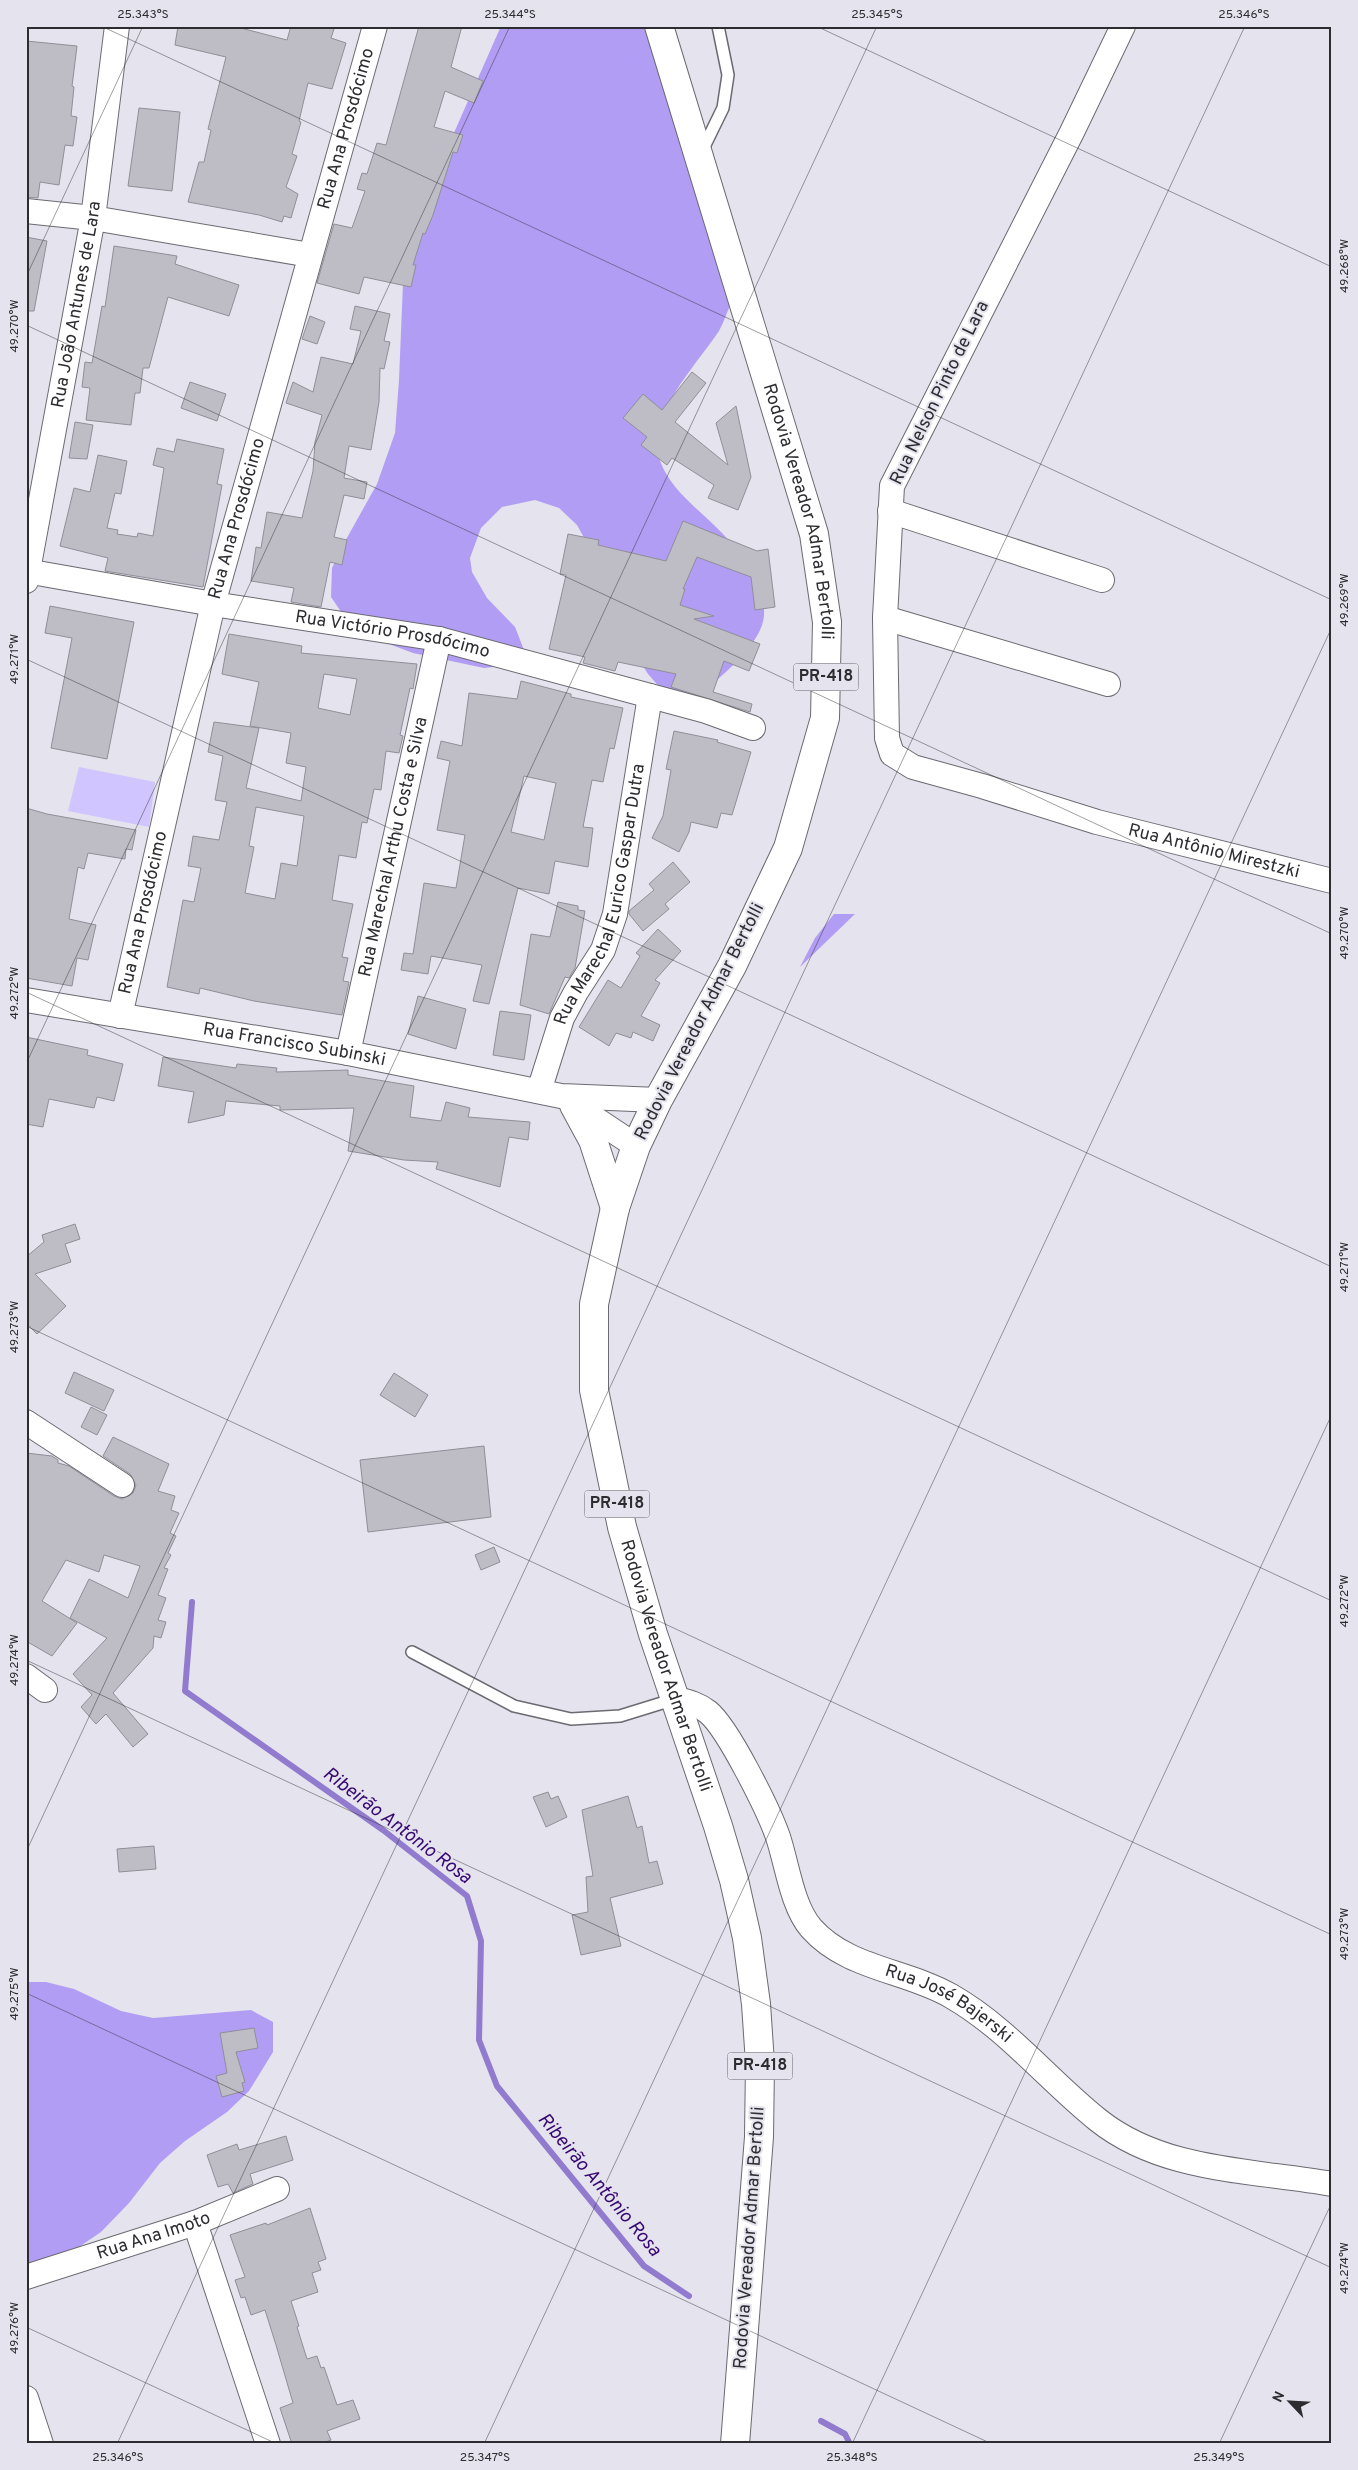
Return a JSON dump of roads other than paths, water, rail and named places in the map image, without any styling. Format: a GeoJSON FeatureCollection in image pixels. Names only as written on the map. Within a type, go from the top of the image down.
{"type":"FeatureCollection","features":[{"type":"Feature","properties":{"kind":"highway","name":"Rodovia Vereador Admar Bertolli"},"geometry":{"type":"LineString","coordinates":[[659,26],[814,534],[827,622],[825,718],[788,848],[732,966],[658,1100],[636,1146],[615,1208],[594,1304],[594,1390],[622,1527],[653,1634],[718,1826],[734,1880],[747,1938],[756,2004],[760,2063],[759,2137],[735,2444]]}},
{"type":"Feature","properties":{"kind":"highway"},"geometry":{"type":"LineString","coordinates":[[558,1097],[592,1140],[615,1208]]}},
{"type":"Feature","properties":{"kind":"street","name":"Rua João Antunes de Lara"},"geometry":{"type":"LineString","coordinates":[[27,575],[93,218],[117,26]]}},
{"type":"Feature","properties":{"kind":"street","name":"Rua Ana Prosdócimo"},"geometry":{"type":"LineString","coordinates":[[120,1016],[213,604],[375,26]]}},
{"type":"Feature","properties":{"kind":"street","name":"Rua Nelson Pinto de Lara"},"geometry":{"type":"LineString","coordinates":[[1097,822],[914,767],[892,754],[887,738],[885,618],[892,486],[1072,132],[1123,26]]}},
{"type":"Feature","properties":{"kind":"street"},"geometry":{"type":"LineString","coordinates":[[26,211],[93,218],[310,255]]}},
{"type":"Feature","properties":{"kind":"street"},"geometry":{"type":"LineString","coordinates":[[890,511],[1102,580]]}},
{"type":"Feature","properties":{"kind":"street","name":"Rua Victório Prosdócimo"},"geometry":{"type":"LineString","coordinates":[[27,575],[439,639],[706,711],[753,728]]}},
{"type":"Feature","properties":{"kind":"street"},"geometry":{"type":"LineString","coordinates":[[885,618],[1108,684]]}},
{"type":"Feature","properties":{"kind":"street","name":"Rua Marechal Arthu Costa e Silva"},"geometry":{"type":"LineString","coordinates":[[348,1053],[439,639]]}},
{"type":"Feature","properties":{"kind":"street","name":"Rua Marechal Eurico Gaspar Dutra"},"geometry":{"type":"LineString","coordinates":[[558,1097],[562,1018],[603,950],[615,914],[650,696]]}},
{"type":"Feature","properties":{"kind":"street","name":"Rua Antônio Mirestzki"},"geometry":{"type":"LineString","coordinates":[[1097,822],[1332,881]]}},
{"type":"Feature","properties":{"kind":"street","name":"Rua Francisco Subinski"},"geometry":{"type":"LineString","coordinates":[[26,1000],[348,1053],[558,1097],[658,1100]]}},
{"type":"Feature","properties":{"kind":"street","name":"Rua Francisco Subinski"},"geometry":{"type":"LineString","coordinates":[[558,1097],[636,1146]]}},
{"type":"Feature","properties":{"kind":"street"},"geometry":{"type":"LineString","coordinates":[[26,1422],[122,1485]]}},
{"type":"Feature","properties":{"kind":"street","name":"Rua José Bajerski"},"geometry":{"type":"LineString","coordinates":[[676,1699],[696,1703],[710,1714],[722,1729],[768,1813],[778,1836],[795,1897],[809,1926],[830,1946],[861,1962],[948,1994],[983,2015],[1099,2121],[1136,2144],[1175,2159],[1332,2184]]}},
{"type":"Feature","properties":{"kind":"street","name":"Rua Ana Imoto"},"geometry":{"type":"LineString","coordinates":[[26,2277],[195,2222],[277,2190]]}},
{"type":"Feature","properties":{"kind":"street"},"geometry":{"type":"LineString","coordinates":[[195,2222],[268,2444]]}},
{"type":"Feature","properties":{"kind":"street"},"geometry":{"type":"LineString","coordinates":[[26,2398],[41,2444]]}},
{"type":"Feature","properties":{"kind":"lane"},"geometry":{"type":"LineString","coordinates":[[699,157],[723,108],[728,75],[718,26]]}},
{"type":"Feature","properties":{"kind":"lane"},"geometry":{"type":"LineString","coordinates":[[412,1652],[514,1706],[571,1719],[620,1716],[676,1699]]}},
{"type":"Feature","properties":{"kind":"waterway","name":"Ribeirão Antônio Rosa"},"geometry":{"type":"LineString","coordinates":[[192,1602],[185,1691],[383,1830],[467,1896],[481,1941],[479,2040],[497,2086],[644,2266],[689,2296]]}},
{"type":"Feature","properties":{"kind":"waterway","name":"Ribeirão Antônio Rosa"},"geometry":{"type":"LineString","coordinates":[[821,2421],[845,2434],[850,2444]]}}]}
